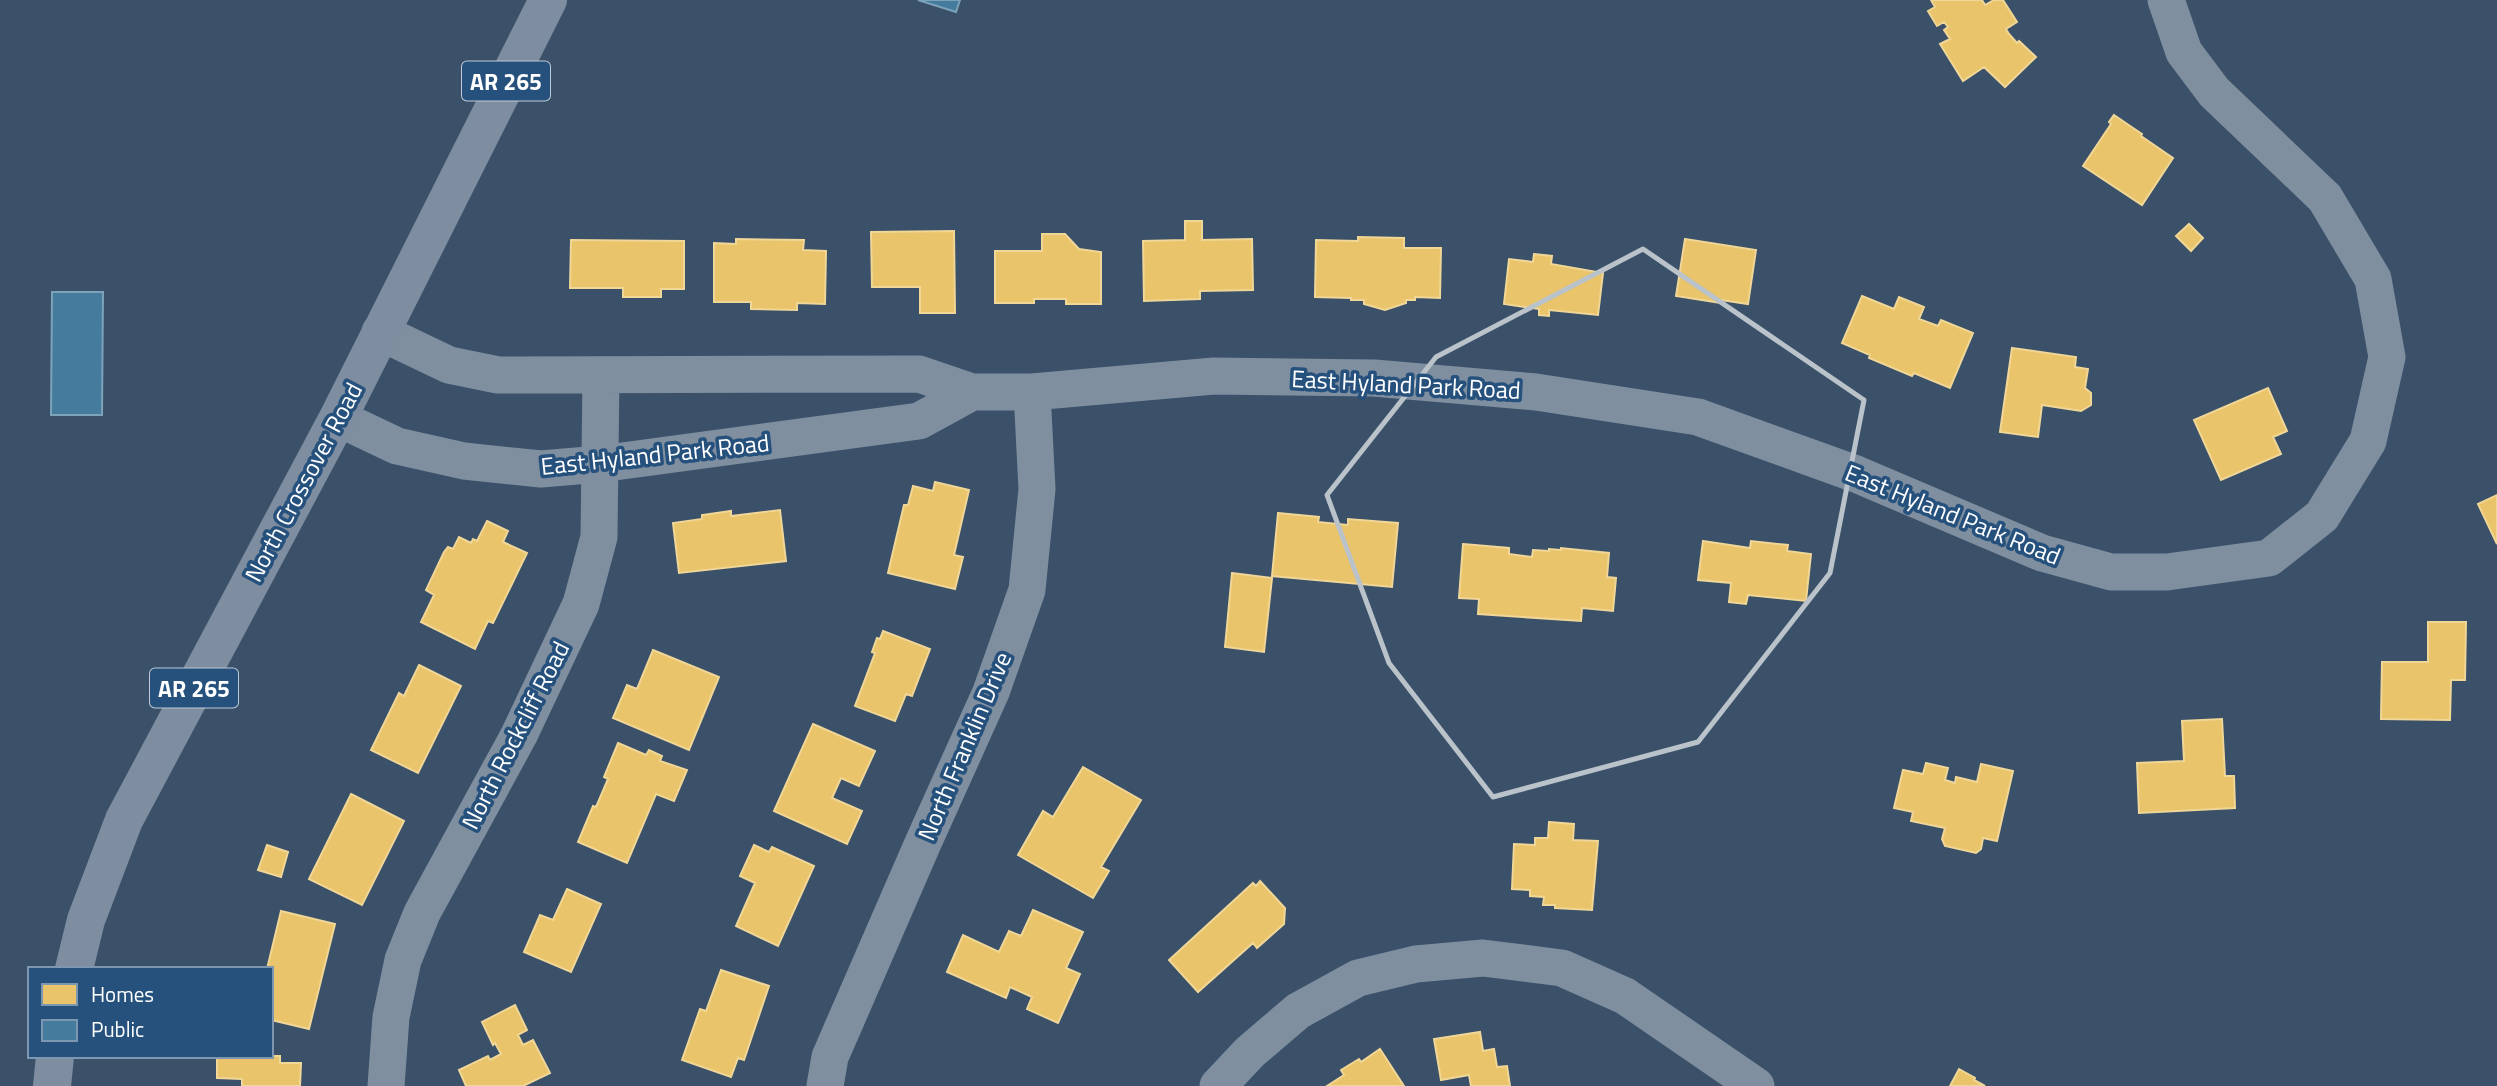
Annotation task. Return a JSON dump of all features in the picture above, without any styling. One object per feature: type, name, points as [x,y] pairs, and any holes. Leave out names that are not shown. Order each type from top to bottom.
[{"type":"main road","name":"North Crossover Road","points":[[74,967],[86,920],[124,820],[338,418],[548,0]]},
{"type":"main road","points":[[52,1086],[55,1058]]},
{"type":"street","name":"East Hyland Park Road","points":[[380,332],[449,365],[498,375],[919,374],[972,392],[1032,392],[1227,376],[1374,378],[1536,392],[1698,417],[1856,474],[2042,554],[2111,572],[2167,572],[2269,558],[2322,516],[2368,441],[2387,357],[2373,279],[2325,198],[2214,92],[2184,52],[2166,0]]},
{"type":"street","name":"North Rockcliff Road","points":[[386,1086],[391,1017],[403,960],[422,913],[519,735],[581,604],[599,537],[601,375]]},
{"type":"street","name":"East Hyland Park Road","points":[[338,418],[397,446],[464,461],[541,469],[600,464],[919,421],[972,392]]},
{"type":"street","name":"North Franklin Drive","points":[[825,1086],[830,1057],[991,692],[1027,590],[1037,489],[1032,392]]},
{"type":"street","points":[[1218,1086],[1250,1052],[1298,1011],[1358,978],[1416,964],[1483,958],[1562,968],[1625,996],[1756,1086]]},
{"type":"highlighted area","points":[[1643,249],[1864,400],[1830,573],[1698,742],[1493,797],[1389,663],[1327,495],[1436,357]]},
{"type":"building: Homes","points":[[1931,0],[1982,0],[1985,5],[1994,0],[2003,0],[2017,22],[2006,29],[2017,43],[2019,41],[2036,57],[2005,87],[1984,67],[1963,81],[1940,44],[1950,39],[1944,30],[1948,27],[1944,22],[1937,26],[1928,11],[1935,7]]},
{"type":"building: Homes","points":[[2114,115],[2173,158],[2142,205],[2083,166],[2111,124],[2109,122]]},
{"type":"building: Homes","points":[[1185,221],[1202,221],[1202,240],[1252,239],[1253,290],[1200,291],[1200,299],[1144,301],[1143,241],[1185,240]]},
{"type":"building: Homes","points":[[2189,224],[2203,238],[2191,251],[2176,236]]},
{"type":"building: Homes","points":[[954,231],[955,313],[920,313],[920,287],[872,287],[871,232]]},
{"type":"building: Homes","points":[[1042,234],[1065,234],[1079,249],[1101,252],[1101,304],[1066,304],[1066,299],[1034,299],[1034,303],[995,303],[995,251],[1042,251]]},
{"type":"building: Homes","points":[[1358,237],[1404,238],[1404,248],[1441,248],[1440,298],[1415,297],[1415,300],[1406,300],[1406,303],[1385,310],[1364,304],[1364,300],[1315,297],[1316,240],[1358,241]]},
{"type":"building: Homes","points":[[736,239],[804,240],[803,250],[826,251],[825,304],[797,303],[797,310],[751,309],[751,302],[714,302],[714,243],[736,244]]},
{"type":"building: Homes","points":[[1685,239],[1756,250],[1748,304],[1676,296]]},
{"type":"building: Homes","points":[[571,240],[684,241],[684,289],[661,289],[661,297],[623,297],[623,288],[570,288]]},
{"type":"building: Homes","points":[[1534,254],[1552,256],[1551,264],[1603,273],[1598,315],[1549,310],[1549,316],[1539,315],[1539,309],[1504,304],[1509,259],[1533,262]]},
{"type":"building: Homes","points":[[1862,296],[1894,309],[1899,297],[1924,307],[1919,319],[1938,326],[1941,320],[1973,333],[1950,388],[1914,373],[1912,376],[1842,343]]},
{"type":"building: Homes","points":[[2012,348],[2076,357],[2075,367],[2088,369],[2085,388],[2091,393],[2091,405],[2081,411],[2042,405],[2038,437],[2000,432]]},
{"type":"building: Homes","points":[[2268,388],[2287,431],[2273,437],[2281,454],[2221,480],[2194,420]]},
{"type":"building: Homes","points":[[935,482],[969,490],[954,555],[963,557],[955,589],[888,573],[904,505],[908,505],[913,486],[933,491]]},
{"type":"building: Homes","points":[[2497,495],[2497,544],[2478,504]]},
{"type":"building: Homes","points":[[780,510],[786,561],[679,573],[673,523],[731,511],[731,516]]},
{"type":"building: Homes","points":[[1278,513],[1319,517],[1318,522],[1348,525],[1348,519],[1398,523],[1392,587],[1272,576]]},
{"type":"building: Homes","points":[[487,521],[508,531],[503,542],[527,553],[493,623],[488,621],[475,649],[421,622],[434,595],[426,590],[444,552],[448,547],[453,549],[459,537],[471,543],[473,539],[477,541]]},
{"type":"building: Homes","points":[[1703,541],[1750,548],[1751,541],[1788,545],[1787,551],[1811,554],[1806,601],[1748,595],[1746,604],[1729,602],[1731,583],[1698,580]]},
{"type":"building: Homes","points":[[1463,544],[1509,548],[1509,554],[1532,557],[1533,550],[1549,551],[1561,548],[1609,553],[1607,577],[1616,578],[1613,611],[1582,608],[1581,621],[1478,614],[1479,599],[1459,598]]},
{"type":"building: Homes","points":[[1232,573],[1272,578],[1264,652],[1225,647]]},
{"type":"building: Homes","points":[[2428,622],[2466,622],[2465,680],[2451,680],[2450,720],[2381,719],[2382,662],[2428,662]]},
{"type":"building: Homes","points":[[883,631],[930,649],[912,696],[906,694],[895,721],[855,706],[875,653],[872,652],[877,638],[880,639]]},
{"type":"building: Homes","points":[[653,650],[719,677],[689,750],[613,718],[627,685],[637,689]]},
{"type":"building: Homes","points":[[419,665],[461,686],[418,773],[371,750],[399,693],[404,696]]},
{"type":"building: Homes","points":[[2222,719],[2225,776],[2234,776],[2235,808],[2139,813],[2137,763],[2184,761],[2182,721]]},
{"type":"building: Homes","points":[[813,724],[875,751],[859,786],[841,778],[832,798],[862,811],[847,844],[774,811]]},
{"type":"building: Homes","points":[[618,743],[646,755],[649,750],[662,756],[660,761],[687,770],[674,801],[656,794],[627,863],[578,842],[608,779],[604,777]]},
{"type":"building: Homes","points":[[1926,763],[1948,768],[1945,780],[1955,783],[1956,777],[1977,782],[1981,764],[2013,771],[1997,841],[1983,838],[1981,849],[1976,853],[1945,846],[1942,839],[1945,828],[1911,821],[1913,812],[1894,808],[1903,770],[1923,774]]},
{"type":"building: Homes","points":[[1083,767],[1141,800],[1101,867],[1109,871],[1093,898],[1018,855],[1043,811],[1053,817]]},
{"type":"building: Homes","points":[[351,794],[404,821],[362,905],[309,879]]},
{"type":"building: Homes","points":[[1549,822],[1574,824],[1573,840],[1598,841],[1592,910],[1543,905],[1544,897],[1530,896],[1530,890],[1512,889],[1514,844],[1535,845],[1535,838],[1548,838]]},
{"type":"building: Homes","points":[[267,845],[288,852],[281,877],[258,870]]},
{"type":"building: Homes","points":[[754,845],[769,852],[772,847],[814,866],[778,946],[736,926],[755,883],[740,876]]},
{"type":"building: Homes","points":[[1260,881],[1285,908],[1284,924],[1257,948],[1253,943],[1198,992],[1169,960],[1253,883],[1256,886]]},
{"type":"building: Homes","points":[[567,889],[601,904],[571,972],[524,952],[540,915],[553,920]]},
{"type":"building: Homes","points":[[1033,910],[1083,932],[1066,968],[1080,974],[1058,1023],[1027,1009],[1032,997],[1010,987],[1006,998],[947,972],[963,935],[999,952],[1009,931],[1021,936]]},
{"type":"building: Homes","points":[[281,911],[335,924],[309,1029],[273,1020],[273,967],[267,967]]},
{"type":"building: Homes","points":[[721,970],[769,986],[744,1060],[738,1058],[731,1077],[682,1060],[700,1009],[706,1011]]},
{"type":"building: Homes","points":[[515,1005],[527,1030],[518,1035],[523,1045],[533,1040],[550,1073],[523,1086],[466,1086],[459,1070],[488,1056],[490,1060],[501,1054],[495,1043],[493,1045],[482,1022]]},
{"type":"building: Homes","points":[[1480,1032],[1483,1051],[1494,1049],[1497,1067],[1507,1066],[1510,1086],[1471,1086],[1469,1075],[1441,1080],[1434,1039]]},
{"type":"building: Homes","points":[[1380,1049],[1404,1086],[1327,1086],[1344,1075],[1341,1070],[1359,1059],[1361,1062]]},
{"type":"building: Homes","points":[[280,1056],[280,1063],[301,1063],[300,1086],[242,1086],[242,1079],[217,1078],[217,1058]]},
{"type":"building: Homes","points":[[1959,1069],[1975,1078],[1974,1080],[1985,1086],[1950,1086]]},
{"type":"building: Public","points":[[918,0],[960,0],[956,12]]},
{"type":"building: Public","points":[[52,292],[103,292],[102,415],[51,415]]}]
